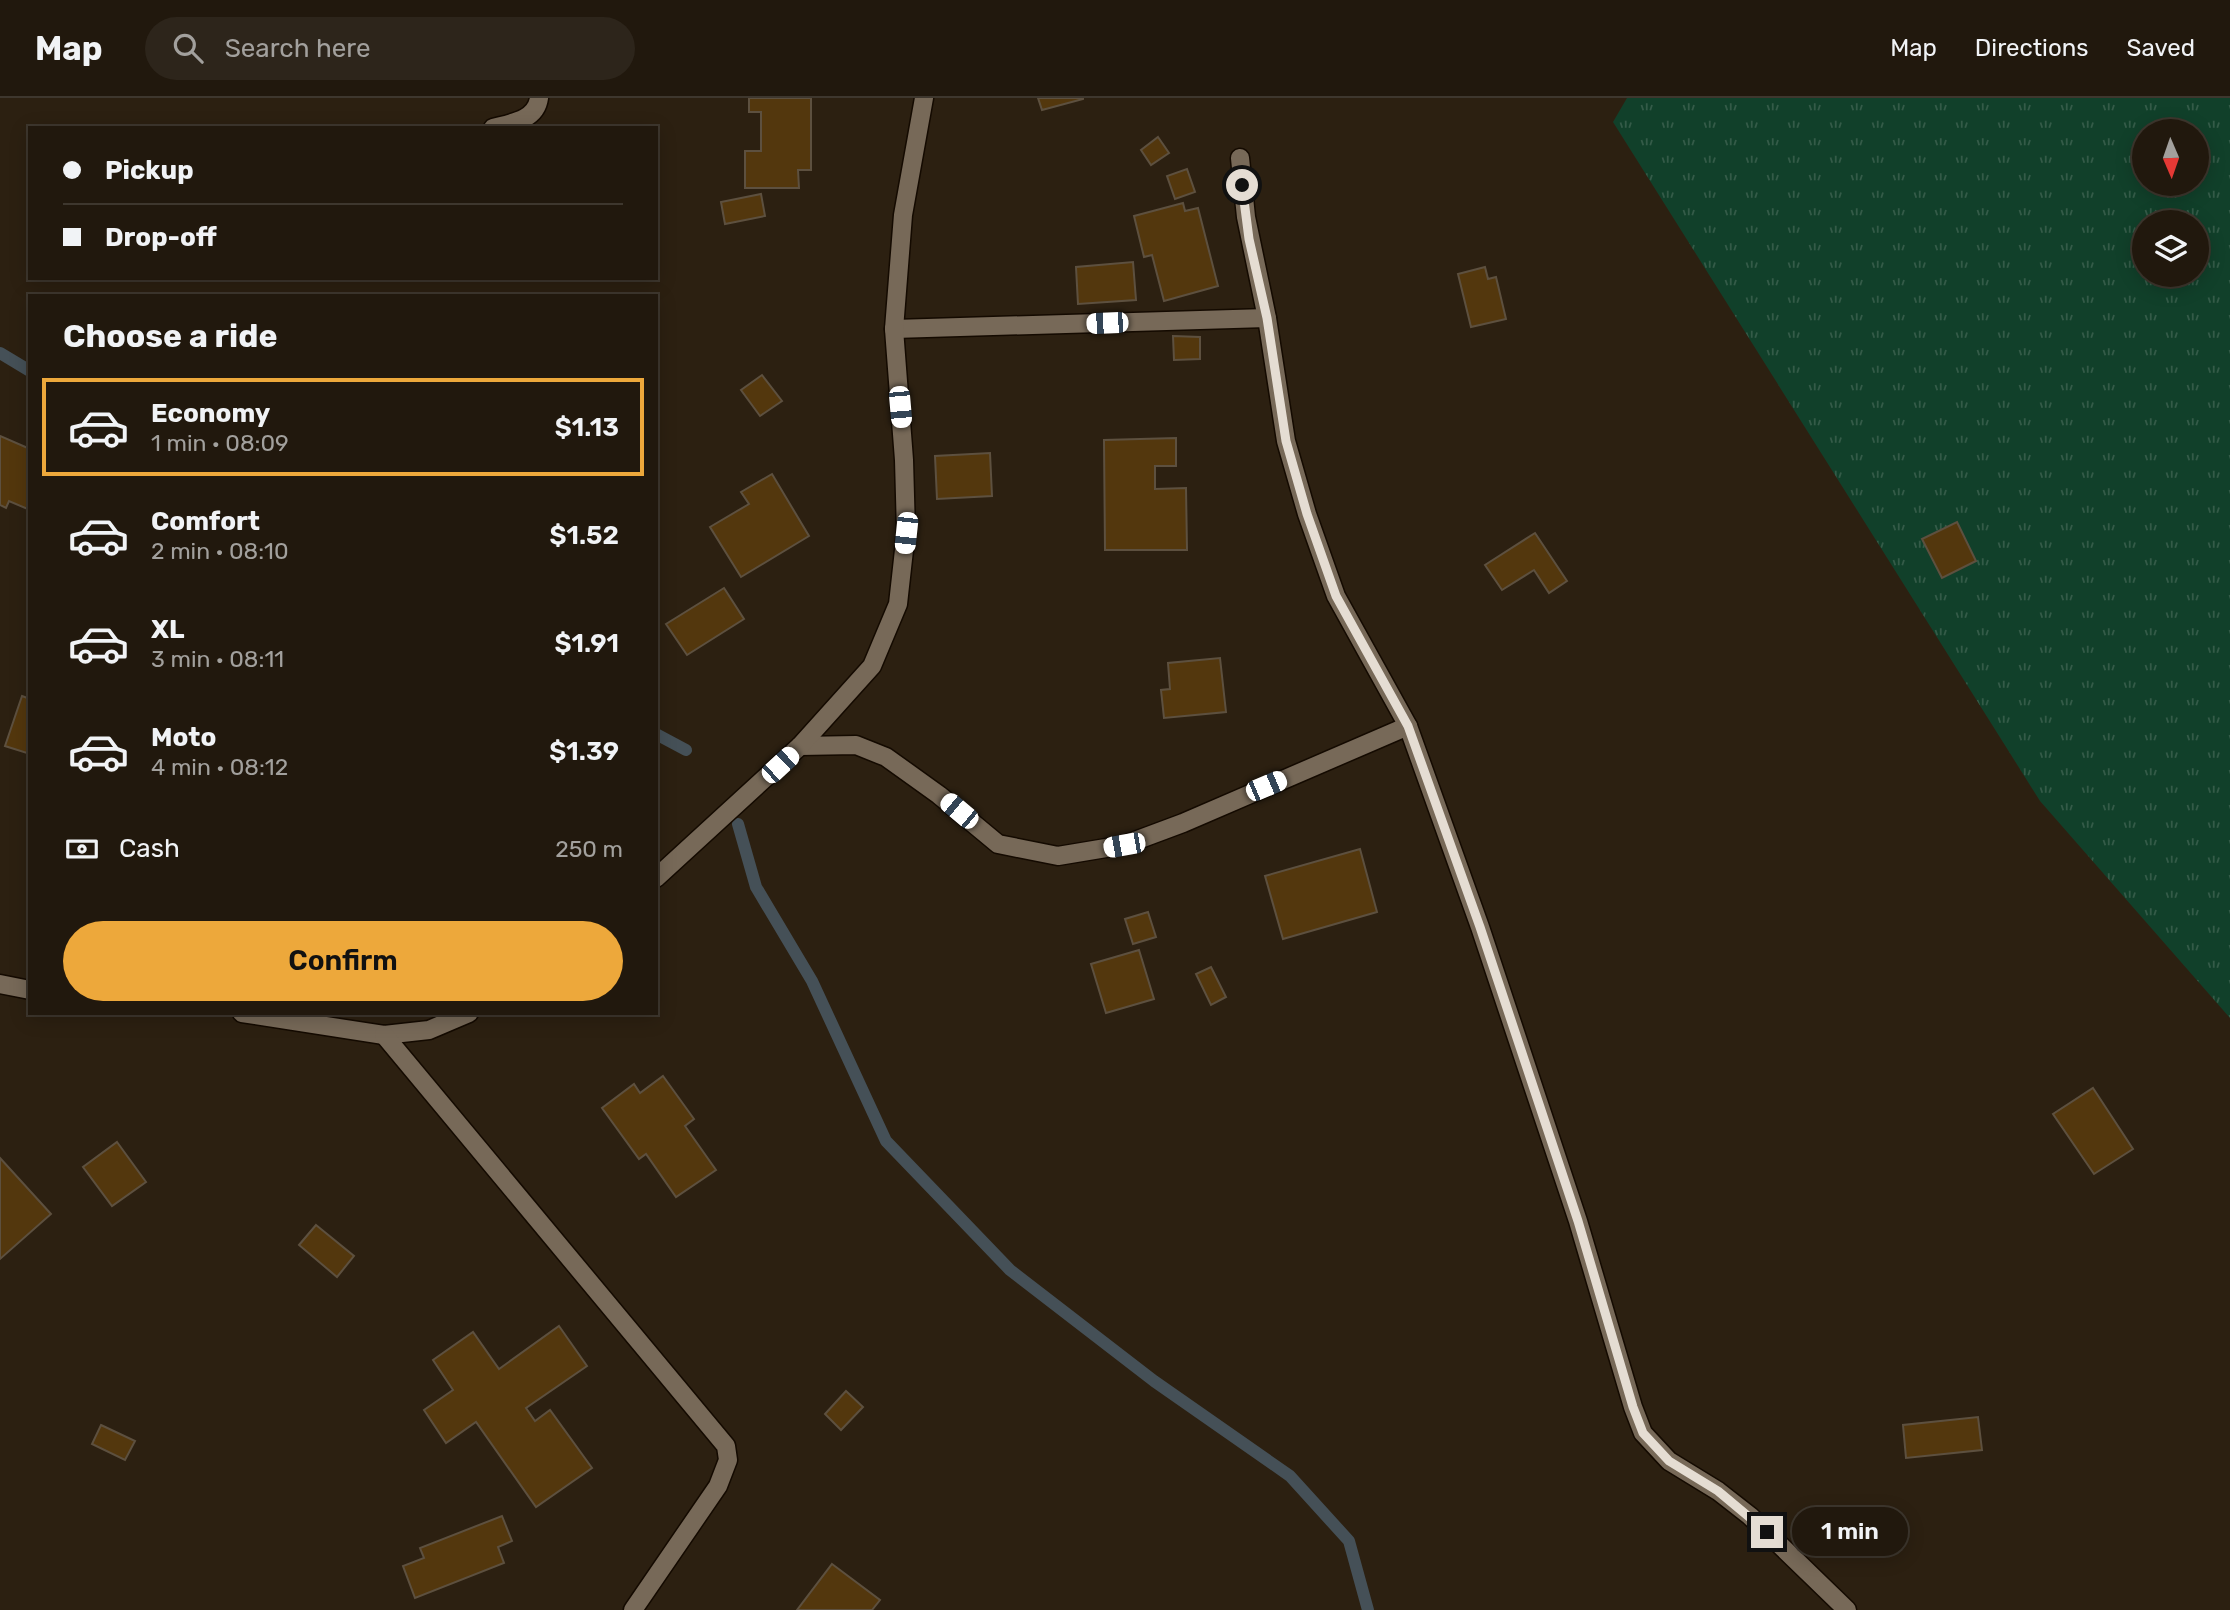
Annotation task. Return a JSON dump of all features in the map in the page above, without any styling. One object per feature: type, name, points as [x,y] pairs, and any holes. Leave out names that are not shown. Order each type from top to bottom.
[{"type":"street","points":[[499,126],[528,117],[538,106],[539,98]]},
{"type":"street","points":[[658,876],[800,746],[872,666],[898,604],[906,533],[904,460],[894,329],[903,215],[924,98]]},
{"type":"street","points":[[1240,158],[1246,217],[1267,318],[1286,441],[1307,514],[1336,596],[1408,726],[1480,927],[1578,1221],[1643,1433],[1669,1461],[1718,1491],[1750,1516],[1847,1610]]},
{"type":"street","points":[[894,329],[1267,318]]},
{"type":"street","points":[[800,746],[856,745],[886,757],[939,795],[998,844],[1058,856],[1124,845],[1408,726]]},
{"type":"street","points":[[0,984],[28,990]]},
{"type":"street","points":[[255,1015],[384,1035],[429,1030],[464,1015]]},
{"type":"street","points":[[384,1035],[726,1446],[728,1460],[718,1486],[632,1610]]},
{"type":"green space","points":[[1627,98],[2230,98],[2230,1018],[2040,801],[1613,122]]},
{"type":"building","points":[[749,98],[811,98],[811,170],[798,170],[799,188],[745,188],[745,151],[761,151],[761,112],[749,112]]},
{"type":"building","points":[[1038,98],[1083,98],[1083,99],[1042,110]]},
{"type":"building","points":[[1158,137],[1169,153],[1151,165],[1141,150]]},
{"type":"building","points":[[1187,169],[1195,192],[1175,199],[1167,176]]},
{"type":"building","points":[[761,194],[765,216],[725,224],[721,202]]},
{"type":"building","points":[[1183,203],[1185,211],[1198,208],[1218,286],[1164,301],[1152,255],[1144,257],[1134,216]]},
{"type":"building","points":[[1133,262],[1136,300],[1078,304],[1076,267]]},
{"type":"building","points":[[1485,267],[1488,279],[1496,277],[1506,319],[1471,327],[1458,274]]},
{"type":"building","points":[[1173,336],[1200,337],[1200,359],[1174,360]]},
{"type":"building","points":[[762,375],[782,401],[760,416],[741,390]]},
{"type":"building","points":[[0,436],[28,448],[28,509],[9,501],[6,508],[0,505]]},
{"type":"building","points":[[1176,438],[1176,466],[1155,466],[1155,489],[1186,488],[1187,550],[1105,550],[1104,440]]},
{"type":"building","points":[[990,453],[992,496],[937,499],[935,456]]},
{"type":"building","points":[[772,474],[809,536],[741,577],[710,527],[749,504],[741,492]]},
{"type":"building","points":[[1957,522],[1976,561],[1942,578],[1922,539]]},
{"type":"building","points":[[1535,533],[1567,581],[1549,593],[1534,570],[1502,590],[1485,565]]},
{"type":"building","points":[[724,588],[744,619],[687,655],[666,624]]},
{"type":"building","points":[[1220,658],[1226,712],[1164,718],[1161,690],[1170,689],[1168,663]]},
{"type":"building","points":[[22,696],[28,698],[28,753],[5,746]]},
{"type":"building","points":[[1360,849],[1377,912],[1283,939],[1265,876]]},
{"type":"building","points":[[1148,912],[1156,937],[1133,944],[1125,919]]},
{"type":"building","points":[[1139,950],[1154,999],[1106,1013],[1091,964]]},
{"type":"building","points":[[1211,967],[1226,997],[1211,1005],[1196,974]]},
{"type":"building","points":[[663,1076],[694,1119],[685,1126],[716,1170],[676,1197],[646,1154],[639,1159],[602,1108],[634,1084],[640,1093]]},
{"type":"building","points":[[2093,1088],[2133,1149],[2094,1174],[2053,1114]]},
{"type":"building","points":[[117,1142],[146,1182],[112,1206],[83,1167]]},
{"type":"building","points":[[0,1158],[51,1214],[0,1259]]},
{"type":"building","points":[[316,1225],[354,1256],[337,1277],[299,1245]]},
{"type":"building","points":[[559,1326],[587,1366],[526,1408],[535,1421],[550,1410],[592,1468],[536,1507],[476,1422],[446,1443],[424,1410],[453,1390],[433,1360],[473,1332],[499,1369]]},
{"type":"building","points":[[846,1391],[863,1407],[841,1430],[825,1414]]},
{"type":"building","points":[[1978,1417],[1982,1450],[1906,1458],[1903,1425]]},
{"type":"building","points":[[101,1425],[135,1441],[125,1460],[92,1444]]},
{"type":"building","points":[[502,1516],[512,1541],[498,1547],[504,1563],[415,1598],[403,1566],[424,1558],[420,1548]]},
{"type":"building","points":[[832,1564],[880,1600],[872,1610],[797,1610]]},
{"type":"waterway","points":[[0,353],[28,370]]},
{"type":"waterway","points":[[658,735],[686,750]]},
{"type":"waterway","points":[[738,824],[756,887],[812,981],[886,1141],[1010,1270],[1154,1381],[1290,1476],[1349,1541],[1368,1610]]},
{"type":"route","points":[[1242,185],[1249,239],[1267,318],[1286,441],[1307,514],[1336,596],[1408,726],[1480,927],[1578,1221],[1643,1433],[1669,1461],[1718,1491],[1767,1532]]}]
